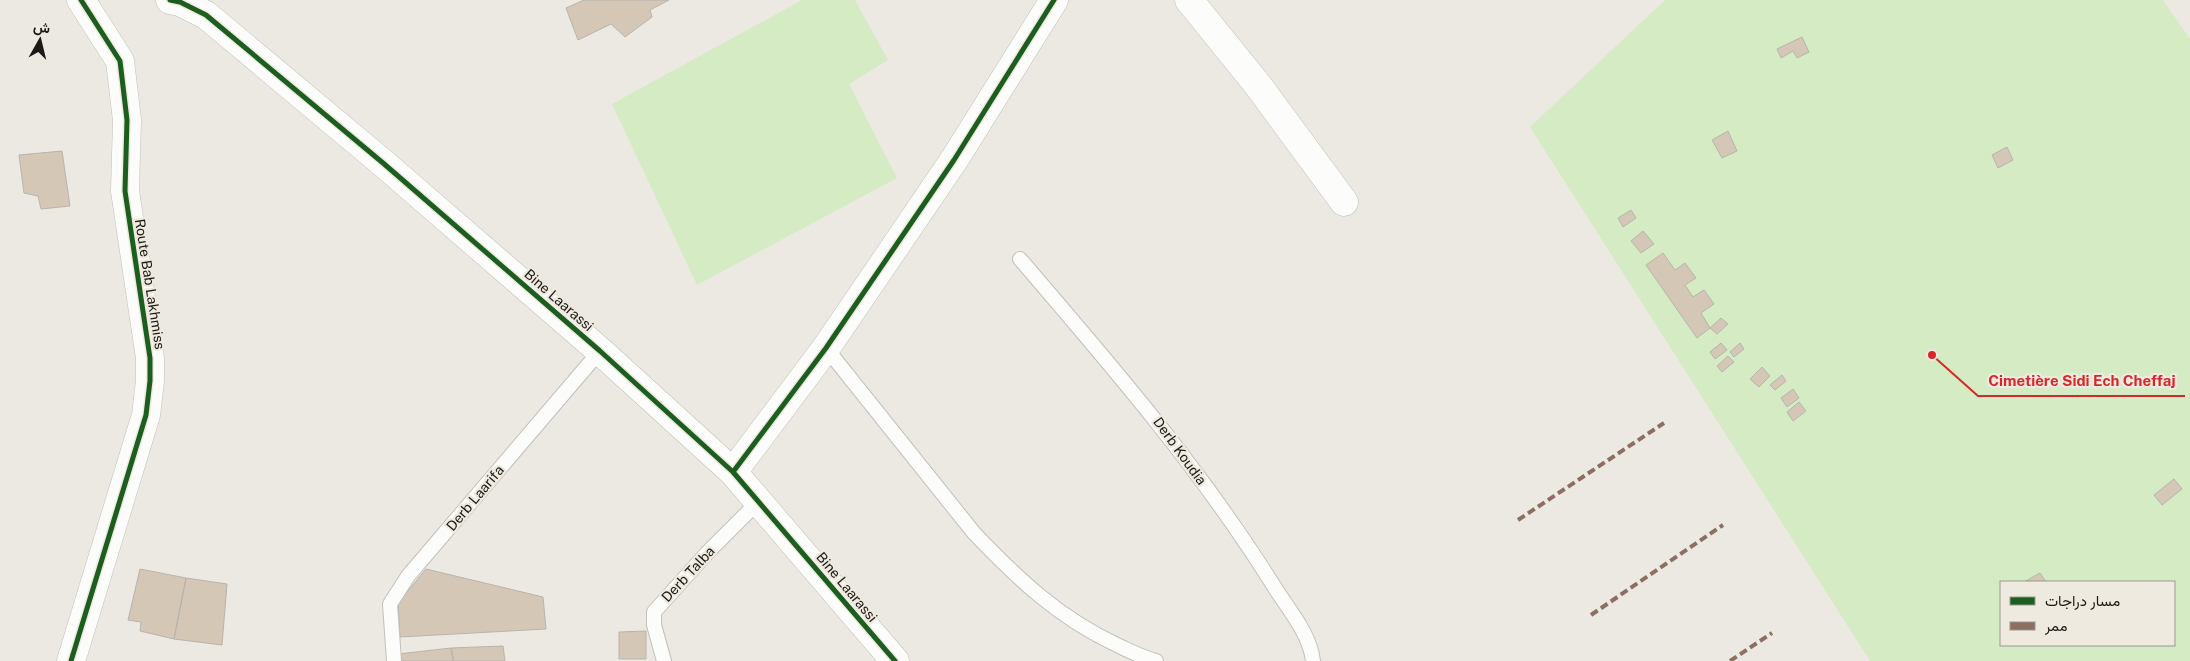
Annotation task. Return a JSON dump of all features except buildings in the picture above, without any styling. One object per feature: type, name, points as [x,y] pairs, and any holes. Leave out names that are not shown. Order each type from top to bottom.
[{"type":"street","name":"Route Bab Lakhmiss","points":[[71,661],[146,415],[150,381],[150,358],[125,191],[127,120],[120,61],[81,0]]},
{"type":"street","name":"Bine Laarassi","points":[[170,0],[180,2],[206,15],[384,163],[600,351],[733,472],[895,661]]},
{"type":"street","points":[[733,472],[826,348],[954,160],[1054,0]]},
{"type":"street","points":[[1189,0],[1257,84],[1344,202]]},
{"type":"lane","name":"Derb Koudia","points":[[1020,259],[1152,413],[1198,475],[1257,560],[1308,642],[1313,661]]},
{"type":"lane","points":[[826,348],[974,533],[999,559],[1059,613],[1096,635],[1146,659],[1156,661]]},
{"type":"lane","name":"Derb Laarifa","points":[[394,661],[390,604],[408,576],[600,351]]},
{"type":"lane","name":"Derb Talba","points":[[664,661],[654,626],[654,612],[707,553],[759,501]]},
{"type":"green space","points":[[802,0],[855,0],[888,60],[849,84],[897,178],[697,285],[612,104]]},
{"type":"green space","points":[[1665,0],[2163,0],[2190,39],[2190,661],[1870,661],[1530,127]]},
{"type":"marked path","points":[[1518,520],[1664,423]]},
{"type":"marked path","points":[[1591,615],[1723,525]]},
{"type":"marked path","points":[[1730,661],[1772,633]]},
{"type":"cycle path","points":[[71,661],[146,415],[150,381],[150,358],[125,191],[127,120],[120,61],[81,0]]},
{"type":"cycle path","points":[[170,0],[180,2],[206,15],[383,163],[600,351],[733,472],[895,661]]},
{"type":"cycle path","points":[[733,472],[826,348],[954,160],[1054,0]]},
{"type":"place","name":"Cimetière Sidi Ech Cheffaj","points":[[1932,355]]}]
